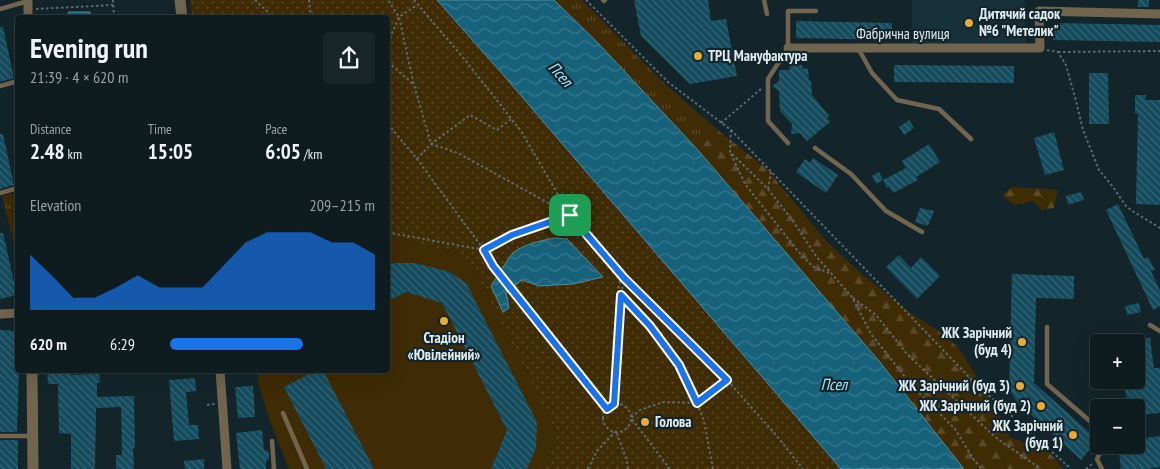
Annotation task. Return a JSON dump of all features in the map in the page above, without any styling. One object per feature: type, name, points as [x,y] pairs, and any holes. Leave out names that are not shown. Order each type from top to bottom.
[{"type":"street","points":[[180,0],[182,15]]},
{"type":"street","points":[[28,1],[28,15]]},
{"type":"street","points":[[1040,48],[1039,11],[1160,14]]},
{"type":"street","name":"Фабрична вулиця","points":[[788,48],[1040,48]]},
{"type":"street","points":[[0,314],[15,314]]},
{"type":"street","points":[[32,373],[33,469]]},
{"type":"street","points":[[220,373],[227,469]]},
{"type":"lane","points":[[764,0],[767,14]]},
{"type":"lane","points":[[0,9],[28,1]]},
{"type":"lane","points":[[788,143],[768,121],[768,79],[788,48],[788,11],[816,11]]},
{"type":"lane","points":[[858,48],[872,73],[897,100],[938,109],[972,139]]},
{"type":"lane","points":[[0,86],[15,82]]},
{"type":"lane","points":[[815,148],[851,174],[886,211],[922,232]]},
{"type":"lane","points":[[0,193],[15,189]]},
{"type":"lane","points":[[1150,325],[1160,331]]},
{"type":"lane","points":[[1047,327],[1047,384],[1090,420]]},
{"type":"lane","points":[[283,413],[307,469]]},
{"type":"lane","points":[[0,436],[34,436]]},
{"type":"lane","points":[[272,440],[274,469]]},
{"type":"lane","points":[[1100,454],[1097,459],[1102,469]]},
{"type":"path","points":[[113,0],[114,15]]},
{"type":"path","points":[[255,0],[271,15]]},
{"type":"path","points":[[309,0],[311,15]]},
{"type":"path","points":[[388,0],[399,17],[414,85],[431,144]]},
{"type":"path","points":[[414,0],[465,60],[521,131],[570,215],[624,278],[727,380],[804,469]]},
{"type":"path","points":[[586,0],[668,82],[731,130],[972,380],[1071,469]]},
{"type":"path","points":[[390,38],[399,17],[418,4]]},
{"type":"path","points":[[36,9],[113,5]]},
{"type":"path","points":[[1040,48],[1058,52],[1160,51]]},
{"type":"path","points":[[1058,52],[1066,65],[1083,130],[1099,170],[1126,206],[1160,228]]},
{"type":"path","points":[[390,64],[414,85]]},
{"type":"path","points":[[721,123],[762,88],[768,79]]},
{"type":"path","points":[[417,159],[431,144],[470,115],[497,130],[512,119]]},
{"type":"path","points":[[390,126],[417,159],[484,250],[493,266],[607,409]]},
{"type":"path","points":[[731,130],[730,152],[745,184],[812,266],[831,273]]},
{"type":"path","points":[[431,144],[458,152],[570,215]]},
{"type":"path","points":[[730,152],[768,189],[793,221],[816,256],[852,297],[876,315],[908,354],[995,437],[1041,469]]},
{"type":"path","points":[[768,189],[771,171]]},
{"type":"path","points":[[390,233],[484,250],[512,235],[570,215]]},
{"type":"path","points":[[622,275],[618,291],[650,326],[679,365],[697,403],[704,421],[713,469]]},
{"type":"path","points":[[614,404],[621,295],[624,278]]},
{"type":"path","points":[[852,297],[871,334],[913,387],[955,428],[974,460],[982,469]]},
{"type":"path","points":[[588,469],[597,451],[616,431],[628,426],[631,418],[640,410],[663,402],[697,403],[727,380]]},
{"type":"path","points":[[628,469],[616,431],[608,428],[604,420],[604,412],[614,404],[626,407],[631,418],[670,469]]},
{"type":"shaded area","name":"Дитячий садок №6 \"Метелик\"","points":[[912,0],[1025,0],[1026,45],[912,46]]},
{"type":"green space","points":[[190,0],[437,0],[841,469],[543,469],[557,433],[457,253],[390,236],[390,15],[192,15]]},
{"type":"green space","points":[[554,0],[582,0],[665,84],[719,131],[697,149],[598,43]]},
{"type":"green space","points":[[719,131],[766,168],[826,241],[864,276],[913,315],[936,329],[958,347],[991,400],[1011,438],[1046,449],[1064,469],[964,469],[879,361],[697,149]]},
{"type":"green space","points":[[1012,187],[1058,190],[1054,208],[1041,210],[1034,201],[1014,205],[1002,195]]},
{"type":"green space","points":[[15,193],[15,247],[2,196]]},
{"type":"green space","name":"Стадіон «Ювілейний»","points":[[392,236],[457,253],[475,271],[557,433],[543,469],[289,469],[271,424],[258,383],[258,373],[390,373],[390,238]]},
{"type":"water","name":"Псел","points":[[437,0],[554,0],[598,43],[697,149],[879,361],[964,469],[841,469]]},
{"type":"water","points":[[68,12],[90,12],[90,15],[69,15]]},
{"type":"water","points":[[554,238],[567,239],[603,277],[573,284],[539,286],[522,280],[506,293],[509,308],[503,312],[491,286],[507,260],[522,247]]},
{"type":"building","name":"ТРЦ Мануфактура","points":[[634,0],[708,0],[711,21],[726,19],[737,76],[690,84],[641,36]]},
{"type":"building","points":[[1138,0],[1149,0],[1149,7],[1138,7]]},
{"type":"building","points":[[796,21],[892,23],[892,40],[796,38]]},
{"type":"building","points":[[1054,23],[1160,25],[1160,42],[1053,40]]},
{"type":"building","points":[[0,27],[3,27],[14,78],[0,82]]},
{"type":"building","points":[[802,65],[803,69],[808,68],[812,95],[829,116],[827,118],[830,122],[807,141],[800,133],[791,134],[792,124],[780,111],[779,91],[772,86],[779,81],[779,70],[790,70],[789,66]]},
{"type":"building","points":[[894,65],[1014,66],[1014,83],[894,82]]},
{"type":"building","points":[[1089,73],[1108,73],[1109,124],[1089,124]]},
{"type":"building","points":[[1135,95],[1146,95],[1145,100],[1160,100],[1160,205],[1136,204],[1138,114],[1135,114]]},
{"type":"building","points":[[909,120],[914,128],[904,135],[899,127]]},
{"type":"building","points":[[1054,132],[1064,170],[1045,175],[1034,138]]},
{"type":"building","points":[[0,134],[3,134],[14,185],[0,189]]},
{"type":"building","points":[[929,144],[940,162],[916,177],[918,180],[893,193],[889,187],[887,188],[883,180],[906,168],[902,161]]},
{"type":"building","points":[[813,158],[838,175],[826,193],[796,172],[805,159],[810,163]]},
{"type":"building","points":[[879,172],[883,180],[876,184],[872,176]]},
{"type":"building","points":[[1081,192],[1084,200],[1068,205],[1066,196]]},
{"type":"building","points":[[1118,204],[1144,259],[1148,257],[1155,270],[1151,271],[1160,291],[1160,306],[1153,310],[1106,210]]},
{"type":"building","points":[[920,208],[934,211],[928,226],[915,222]]},
{"type":"building","points":[[0,233],[3,233],[15,286],[15,295],[0,299]]},
{"type":"building","points":[[899,255],[911,268],[921,257],[940,276],[917,299],[886,267]]},
{"type":"building","points":[[394,263],[415,263],[450,272],[466,283],[537,422],[536,448],[527,469],[491,469],[507,430],[442,303],[406,292],[390,300],[390,265]]},
{"type":"building","points":[[1012,274],[1074,276],[1074,299],[1036,298],[1034,383],[1090,433],[1090,449],[1081,460],[1017,402],[1009,389]]},
{"type":"building","points":[[1139,303],[1141,312],[1127,315],[1125,306]]},
{"type":"building","points":[[0,330],[15,331],[15,373],[19,373],[17,432],[0,432]]},
{"type":"building","points":[[1150,338],[1154,368],[1160,368],[1160,413],[1145,414],[1145,399],[1126,399],[1125,389],[1145,389],[1145,339]]},
{"type":"building","points":[[47,373],[71,373],[71,375],[99,374],[100,383],[97,383],[97,397],[134,396],[134,469],[116,469],[116,455],[122,455],[121,407],[96,408],[95,469],[71,469],[71,434],[59,433],[58,384],[48,384]]},
{"type":"building","points":[[311,373],[325,373],[374,469],[326,469],[284,387]]},
{"type":"building","points":[[195,378],[196,391],[186,392],[189,425],[198,425],[199,439],[174,441],[169,380]]},
{"type":"building","points":[[253,386],[255,417],[238,418],[235,387]]},
{"type":"building","points":[[262,430],[264,450],[269,452],[266,469],[240,469],[236,433]]},
{"type":"building","points":[[1160,436],[1160,467],[1121,469],[1119,454],[1145,454],[1145,438]]},
{"type":"building","points":[[0,440],[18,440],[18,469],[0,469]]},
{"type":"building","points":[[204,459],[204,469],[185,469],[184,461]]},
{"type":"place","name":"Дитячий садок №6 \"Метелик\"","points":[[969,23]]},
{"type":"place","name":"ТРЦ Мануфактура","points":[[698,56]]},
{"type":"place","name":"Стадіон «Ювілейний»","points":[[444,321]]},
{"type":"place","name":"ЖК Зарічний (буд 4)","points":[[1022,342]]},
{"type":"place","name":"ЖК Зарічний (буд 3)","points":[[1020,386]]},
{"type":"place","name":"ЖК Зарічний (буд 2)","points":[[1041,406]]},
{"type":"place","name":"Голова","points":[[645,422]]},
{"type":"place","name":"ЖК Зарічний (буд 1)","points":[[1073,435]]},
{"type":"route","points":[[570,215],[624,278],[727,380],[697,403],[679,365],[650,326],[621,295],[614,404],[607,409],[493,266],[484,250],[512,235],[570,215]]}]
